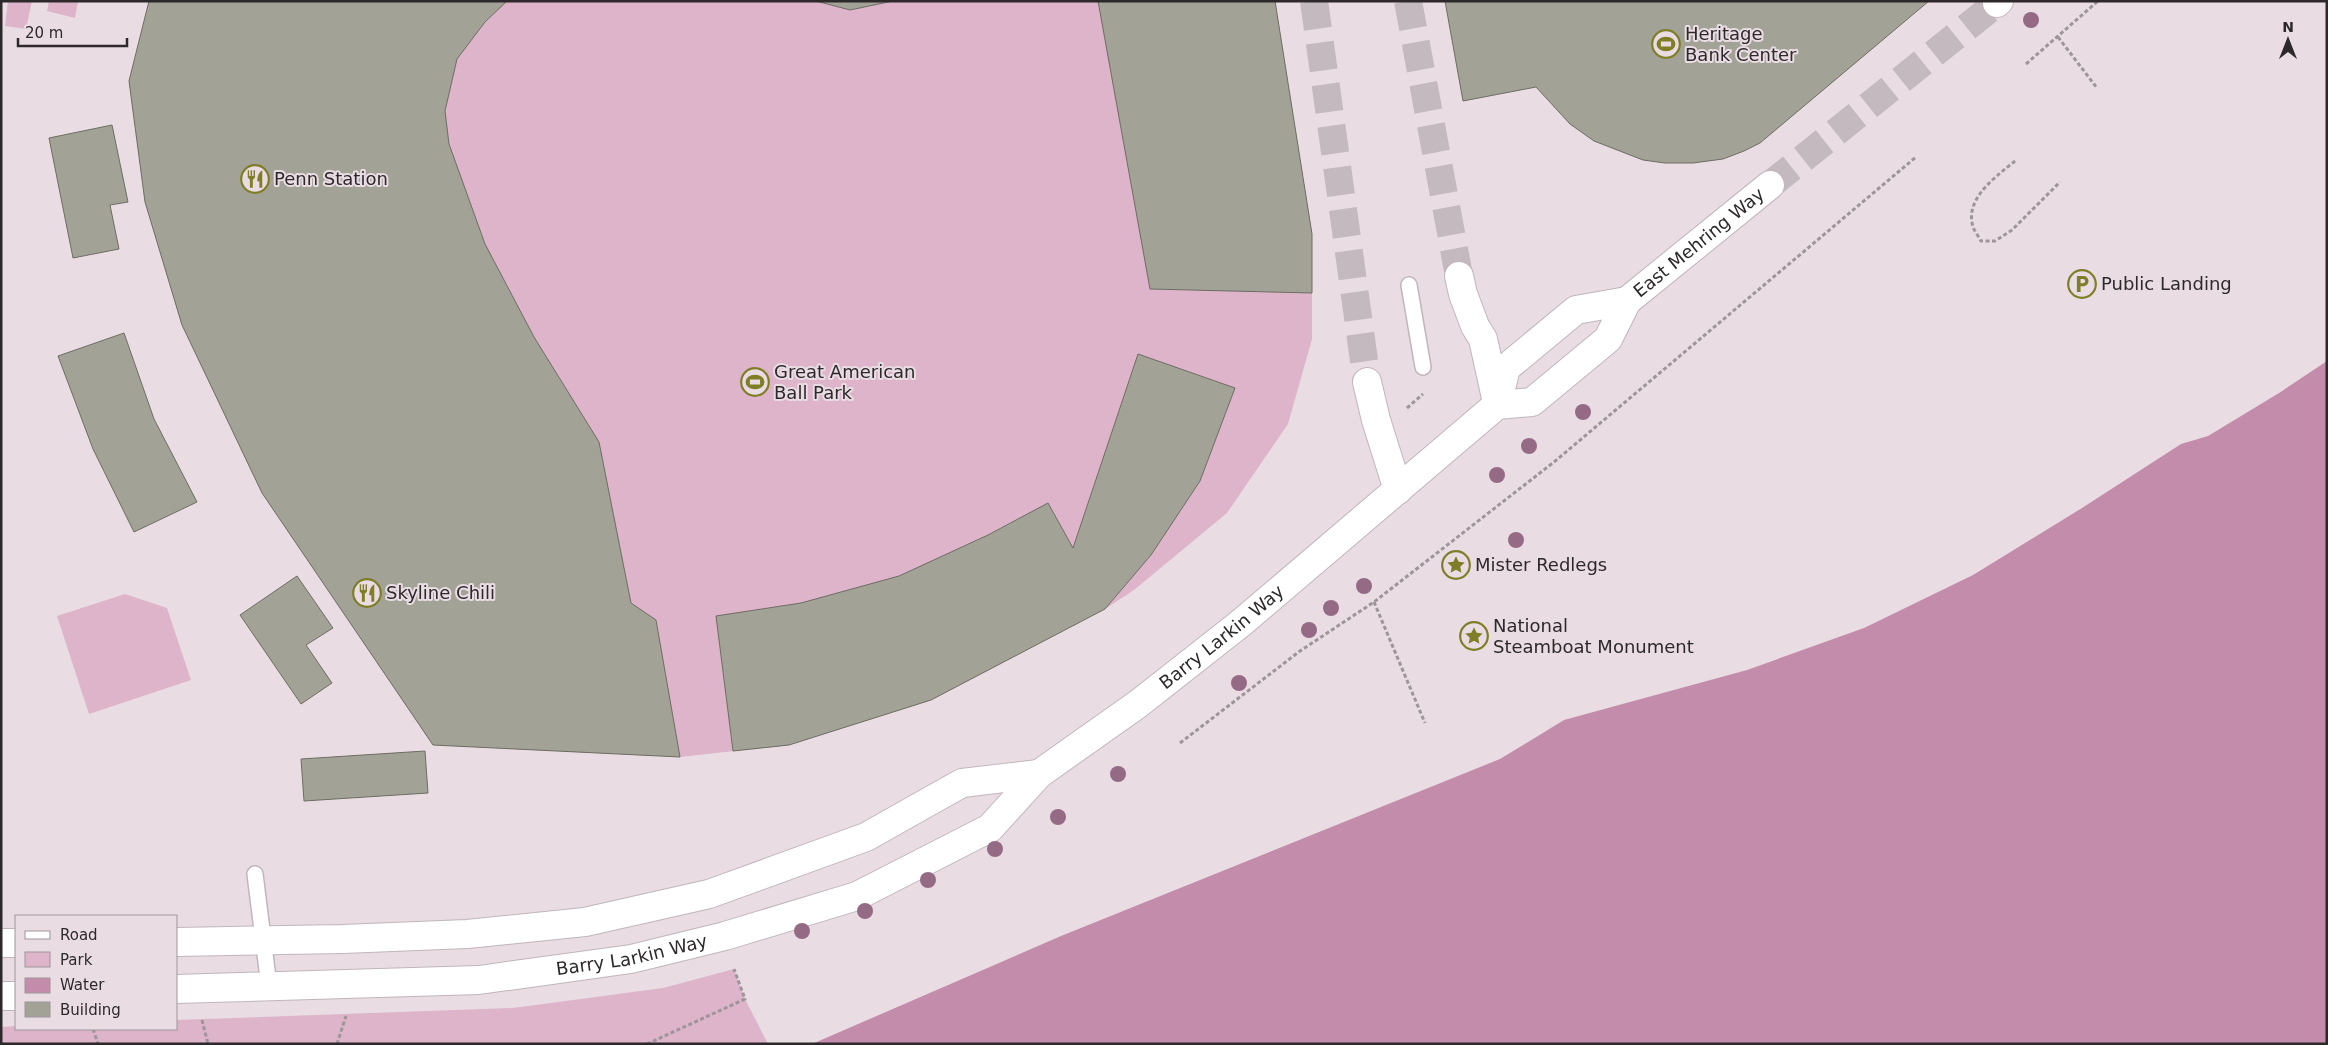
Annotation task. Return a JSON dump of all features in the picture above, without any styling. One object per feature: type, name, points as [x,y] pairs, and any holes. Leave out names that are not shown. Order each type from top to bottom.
[{"type":"main road","name":"East Mehring Way","points":[[1627,301],[1576,310],[1506,368],[1498,405],[1532,402],[1608,339],[1627,301],[1770,185]]},
{"type":"main road","points":[[1367,382],[1376,420],[1398,490],[1498,405],[1483,339],[1475,326],[1466,303],[1459,276]]},
{"type":"main road","name":"Barry Larkin Way","points":[[178,990],[478,980],[631,959],[726,936],[857,896],[990,828],[1040,774],[1138,704],[1241,624],[1398,490]]},
{"type":"main road","name":"Barry Larkin Way","points":[[178,942],[467,934],[585,922],[709,894],[866,837],[962,783],[1040,774]]},
{"type":"main road","points":[[1,943],[15,943]]},
{"type":"main road","points":[[1,996],[15,996]]},
{"type":"lane","points":[[1409,285],[1423,367]]},
{"type":"lane","points":[[255,874],[269,986]]},
{"type":"path","points":[[2026,64],[2098,1]]},
{"type":"path","points":[[2057,37],[2097,88]]},
{"type":"path","points":[[1180,743],[1300,651],[1374,602],[1554,462],[1916,158]]},
{"type":"path","points":[[2015,160],[1983,188],[1972,211],[1973,227],[1981,241],[1995,241],[2012,230],[2060,182]]},
{"type":"path","points":[[1374,602],[1425,723]]},
{"type":"path","points":[[647,1044],[745,999],[734,969]]},
{"type":"path","points":[[337,1044],[346,1014]]},
{"type":"path","points":[[202,1019],[208,1044]]},
{"type":"path","points":[[93,1030],[98,1044]]},
{"type":"green space","points":[[8,1],[32,1],[26,29],[5,26]]},
{"type":"green space","points":[[49,1],[78,1],[75,18],[47,11]]},
{"type":"green space","name":"Great American Ball Park","points":[[149,1],[1275,1],[1312,234],[1312,339],[1288,424],[1227,513],[1134,590],[1105,609],[931,700],[789,745],[680,757],[433,745],[262,493],[182,325],[145,202],[129,81]]},
{"type":"green space","points":[[125,594],[167,608],[191,680],[89,714],[57,616]]},
{"type":"green space","points":[[734,969],[745,999],[768,1044],[1,1044],[1,1027],[15,1026],[15,1030],[178,1030],[178,1020],[513,1008],[663,988]]},
{"type":"water","points":[[2327,361],[2327,1044],[812,1044],[1061,936],[1500,759],[1564,720],[1747,670],[1864,628],[1973,575],[2181,444],[2208,436]]},
{"type":"building","points":[[149,1],[507,1],[485,22],[457,59],[445,111],[449,144],[485,244],[534,337],[599,442],[631,603],[656,620],[680,757],[433,745],[262,493],[182,325],[145,202],[129,81]]},
{"type":"building","points":[[816,1],[893,1],[850,10]]},
{"type":"building","points":[[1098,1],[1275,1],[1312,234],[1312,293],[1150,289]]},
{"type":"building","name":"Heritage Bank Center","points":[[1445,1],[1929,1],[1760,143],[1723,159],[1693,163],[1665,163],[1643,160],[1594,141],[1570,124],[1536,87],[1463,101]]},
{"type":"building","points":[[112,125],[128,202],[110,205],[119,249],[73,258],[49,138]]},
{"type":"building","points":[[124,333],[154,419],[197,502],[134,532],[93,449],[58,356]]},
{"type":"building","points":[[1138,354],[1235,388],[1200,481],[1151,555],[1105,609],[931,700],[789,745],[733,751],[716,616],[801,603],[899,576],[988,535],[1048,503],[1073,548]]},
{"type":"building","points":[[297,576],[333,628],[306,645],[332,683],[301,704],[240,615]]},
{"type":"building","points":[[425,751],[428,793],[304,801],[301,759]]},
{"type":"tunnel","points":[[1314,1],[1367,382]]},
{"type":"tunnel","points":[[1408,1],[1459,276]]},
{"type":"tunnel","points":[[1770,185],[1997,3]]},
{"type":"place","name":"Heritage Bank Center","points":[[1666,44]]},
{"type":"place","name":"Penn Station","points":[[255,179]]},
{"type":"place","name":"Public Landing","points":[[2082,284]]},
{"type":"place","name":"Great American Ball Park","points":[[755,382]]},
{"type":"place","name":"Mister Redlegs","points":[[1456,565]]},
{"type":"place","name":"Skyline Chili","points":[[367,593]]},
{"type":"place","name":"National Steamboat Monument","points":[[1474,636]]}]
